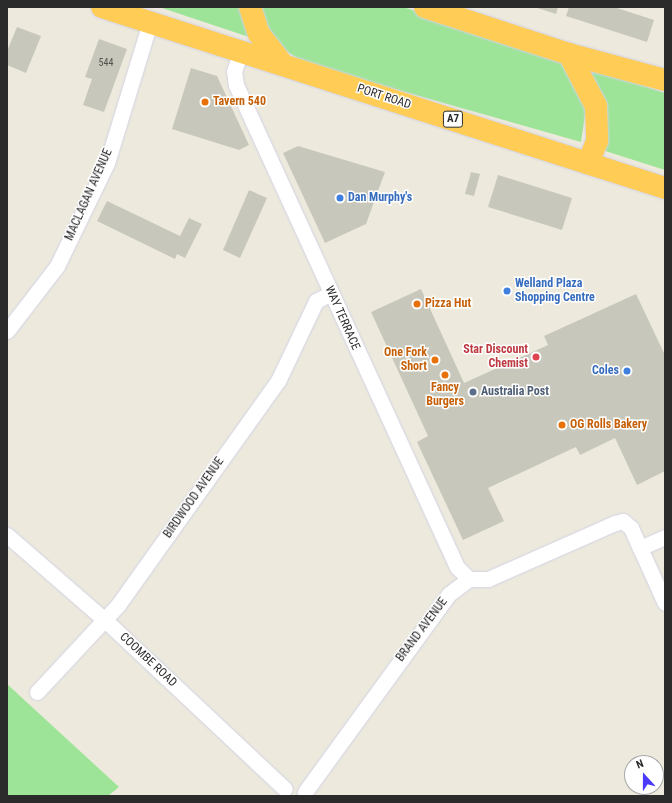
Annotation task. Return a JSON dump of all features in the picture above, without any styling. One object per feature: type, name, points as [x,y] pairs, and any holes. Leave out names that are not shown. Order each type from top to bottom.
[{"type":"highway","name":"PORT ROAD","points":[[102,7],[241,51],[282,62],[665,188]]},
{"type":"highway","points":[[250,7],[259,34],[282,62]]},
{"type":"highway","points":[[425,7],[569,54],[665,80]]},
{"type":"highway","points":[[569,54],[596,106],[597,141],[588,163]]},
{"type":"street","name":"MACLAGAN AVENUE","points":[[7,331],[57,266],[107,163],[150,22]]},
{"type":"street","name":"WAY TERRACE","points":[[241,51],[234,71],[236,85],[457,567],[469,579]]},
{"type":"street","name":"BIRDWOOD AVENUE","points":[[37,692],[106,621],[278,381],[316,301],[330,292]]},
{"type":"street","points":[[469,579],[488,579],[624,521],[640,548],[665,604]]},
{"type":"street","name":"COOMBE ROAD","points":[[7,535],[106,621],[283,793]]},
{"type":"street","points":[[640,548],[665,537]]},
{"type":"street","name":"BRAND AVENUE","points":[[305,794],[449,594],[469,579]]},
{"type":"street","points":[[283,793],[295,785],[305,794]]},
{"type":"green space","points":[[159,7],[242,7],[252,38]]},
{"type":"green space","points":[[255,7],[403,7],[555,56],[569,70],[586,109],[581,142],[306,64],[265,37]]},
{"type":"green space","points":[[584,66],[665,93],[665,170],[599,149]]},
{"type":"green space","points":[[7,684],[119,787],[108,796],[7,796]]},
{"type":"building","points":[[534,7],[558,7],[556,14]]},
{"type":"building","points":[[569,7],[614,7],[654,20],[647,42],[566,16]]},
{"type":"building","points":[[17,27],[41,36],[26,73],[7,65],[7,51]]},
{"type":"building","points":[[99,39],[127,49],[104,112],[83,105],[92,79],[85,77]]},
{"type":"building","name":"Tavern 540","points":[[191,68],[217,76],[249,145],[239,150],[172,129]]},
{"type":"building","name":"Dan Murphy's","points":[[298,146],[385,172],[366,224],[325,243],[283,153]]},
{"type":"building","points":[[471,172],[480,174],[474,196],[465,194]]},
{"type":"building","points":[[498,175],[572,198],[562,230],[488,207]]},
{"type":"building","points":[[249,190],[267,198],[240,258],[223,250]]},
{"type":"building","points":[[107,201],[180,236],[189,218],[202,224],[185,258],[177,254],[175,259],[97,221]]},
{"type":"building","name":"Welland Plaza Shopping Centre","points":[[421,289],[464,383],[548,345],[544,336],[636,294],[665,355],[665,471],[637,485],[615,438],[580,455],[576,447],[488,488],[504,521],[463,540],[417,442],[428,436],[371,312]]},
{"type":"place","name":"Tavern 540","points":[[205,102]]},
{"type":"place","name":"Dan Murphy's","points":[[340,198]]},
{"type":"place","name":"Welland Plaza Shopping Centre","points":[[507,291]]},
{"type":"place","name":"Pizza Hut","points":[[417,304]]},
{"type":"place","name":"Star Discount Chemist","points":[[536,357]]},
{"type":"place","name":"One Fork Short","points":[[435,360]]},
{"type":"place","name":"Coles","points":[[627,371]]},
{"type":"place","name":"Fancy Burgers","points":[[445,375]]},
{"type":"place","name":"Australia Post","points":[[473,392]]},
{"type":"place","name":"OG Rolls Bakery","points":[[562,425]]}]
